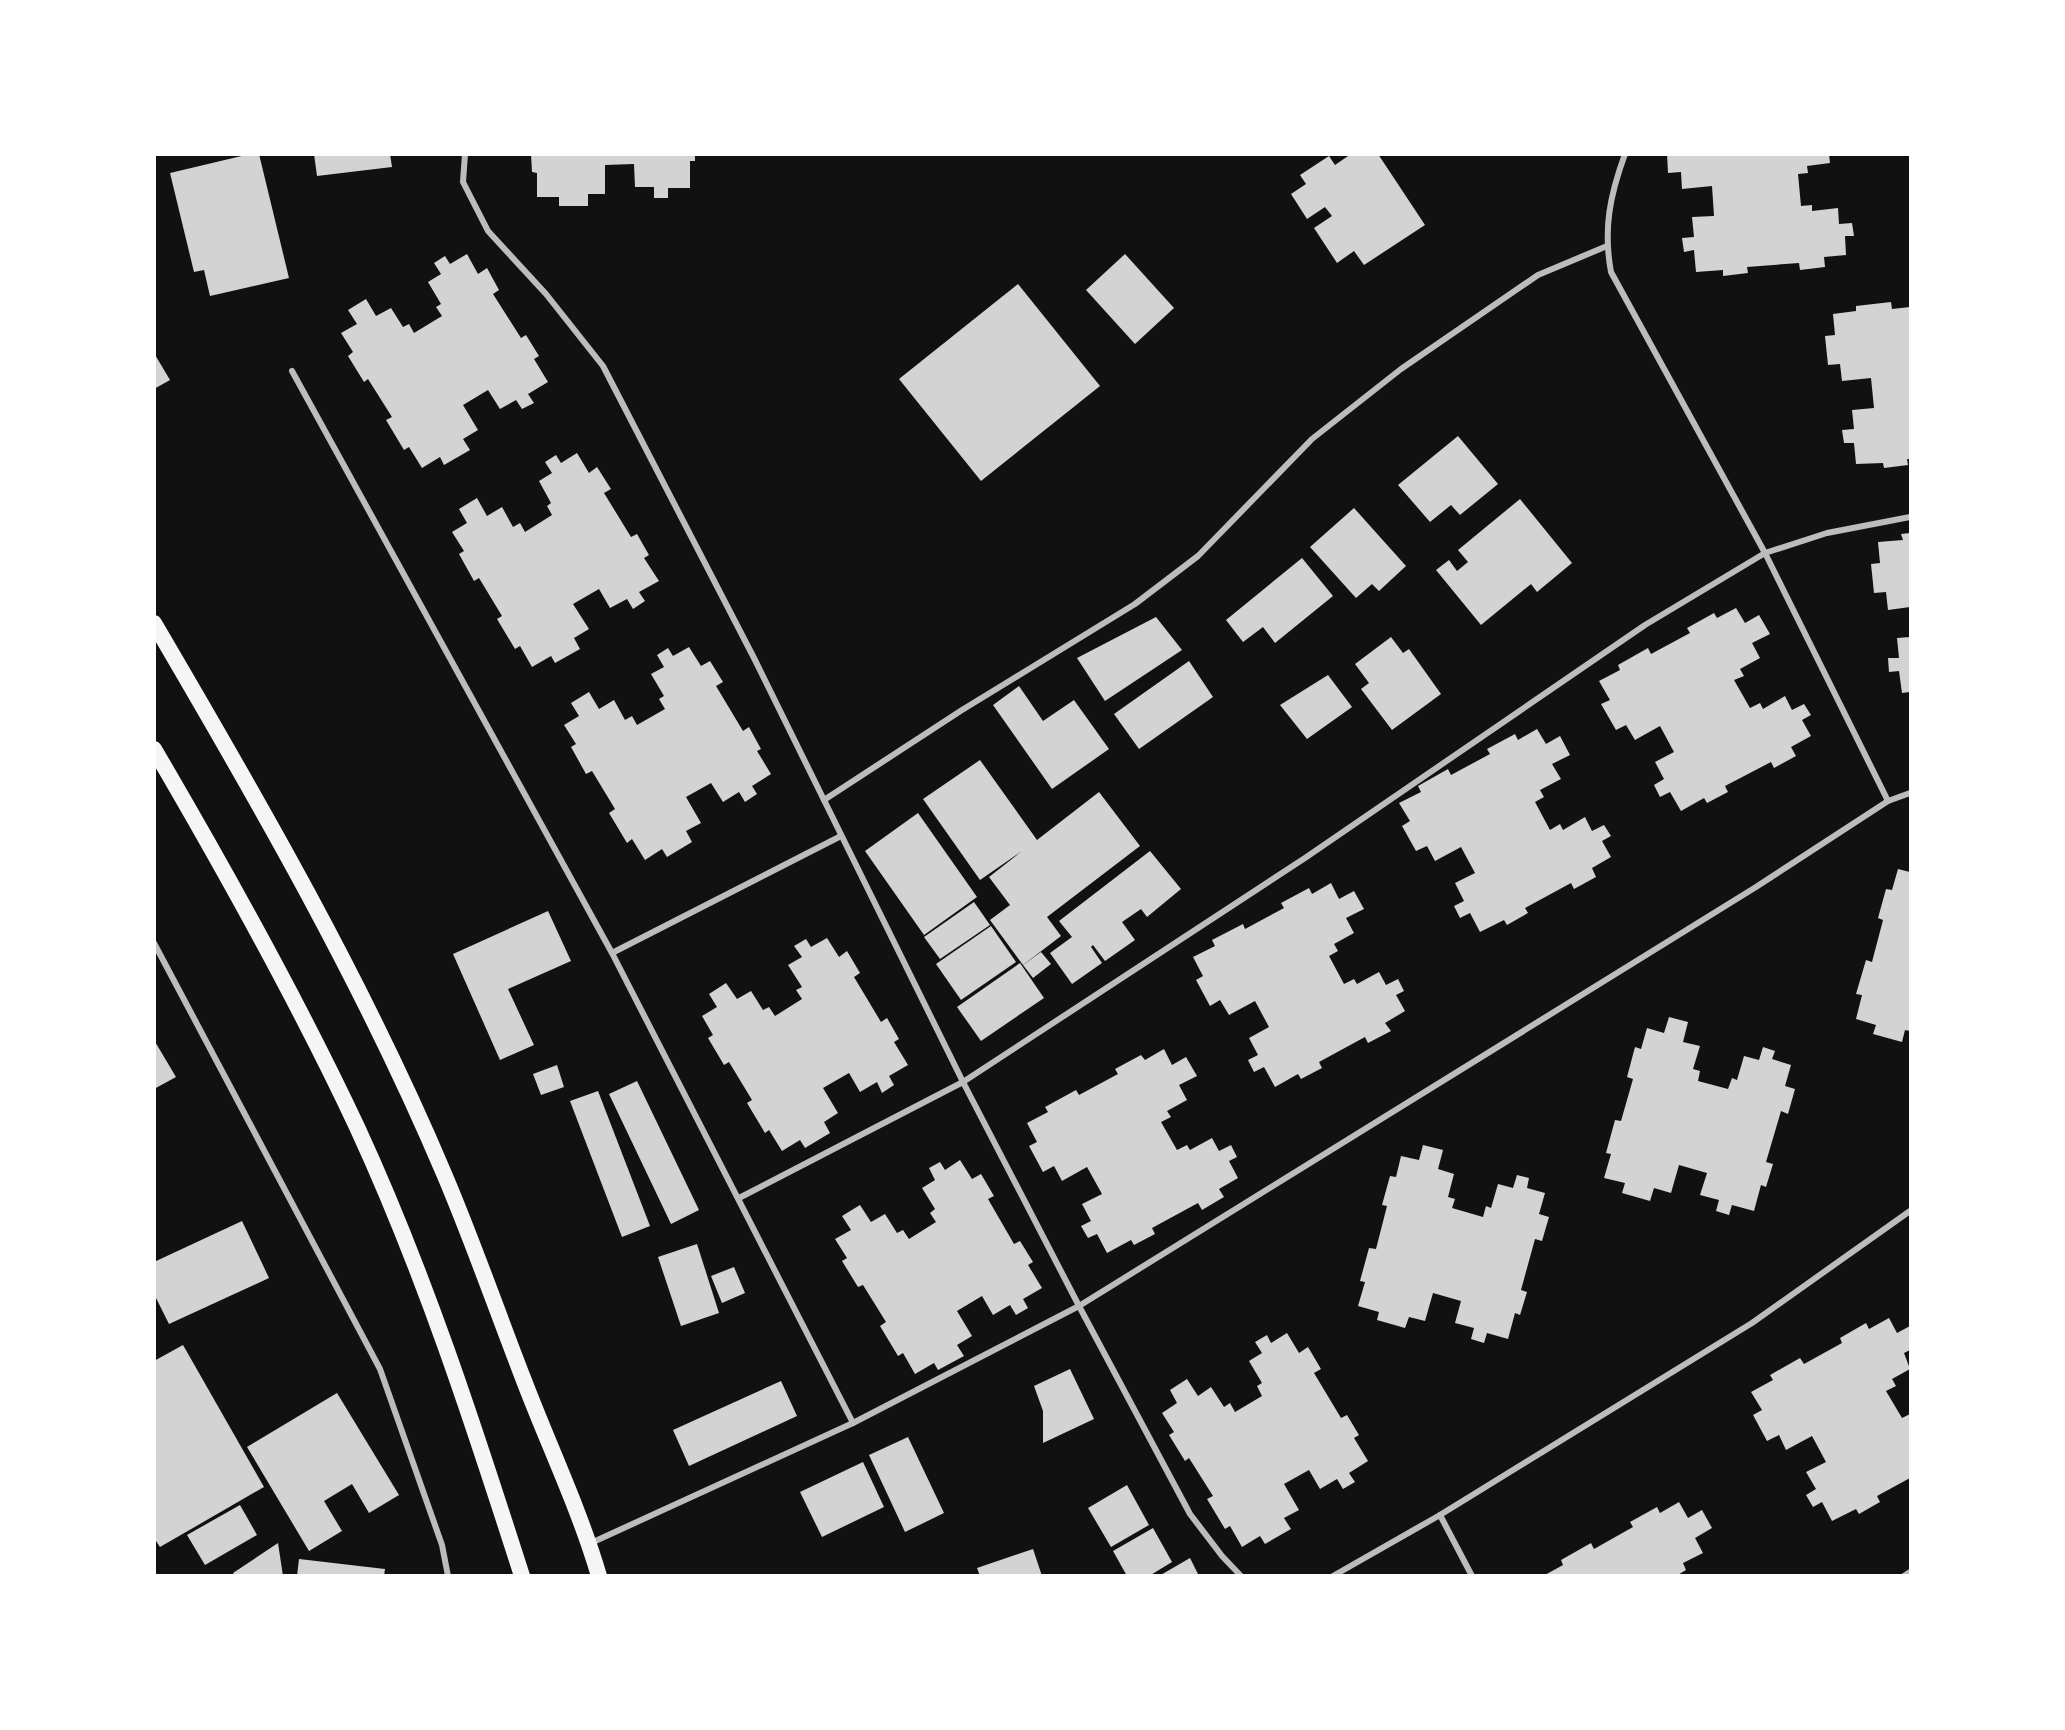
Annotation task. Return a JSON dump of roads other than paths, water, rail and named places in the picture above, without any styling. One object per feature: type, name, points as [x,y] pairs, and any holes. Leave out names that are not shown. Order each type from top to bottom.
[{"type":"highway","points":[[154,623],[251,789],[384,1045],[445,1176],[538,1417],[590,1543],[599,1575]]},
{"type":"highway","points":[[155,749],[272,957],[357,1127],[413,1258],[463,1391],[522,1575]]},
{"type":"street","points":[[465,154],[463,182],[488,231],[546,294],[603,366],[754,658],[963,1082],[1079,1306],[1190,1514],[1222,1556],[1241,1575]]},
{"type":"street","points":[[1625,154],[1611,192],[1606,246],[1611,272],[1766,553],[1888,801]]},
{"type":"street","points":[[824,800],[962,710],[1135,604],[1198,556],[1312,440],[1401,369],[1538,275],[1606,246]]},
{"type":"street","points":[[292,371],[612,953],[853,1423]]},
{"type":"street","points":[[739,1198],[963,1082],[1305,858],[1645,625],[1766,553],[1827,533],[1911,517]]},
{"type":"street","points":[[590,1543],[853,1423],[1079,1306],[1746,894],[1888,801],[1911,793]]},
{"type":"street","points":[[612,953],[841,836]]},
{"type":"street","points":[[154,943],[380,1369],[442,1545],[448,1575]]},
{"type":"street","points":[[1333,1575],[1440,1515],[1752,1323],[1911,1211]]},
{"type":"street","points":[[1440,1515],[1472,1575]]},
{"type":"street","points":[[1904,1575],[1911,1572]]}]
